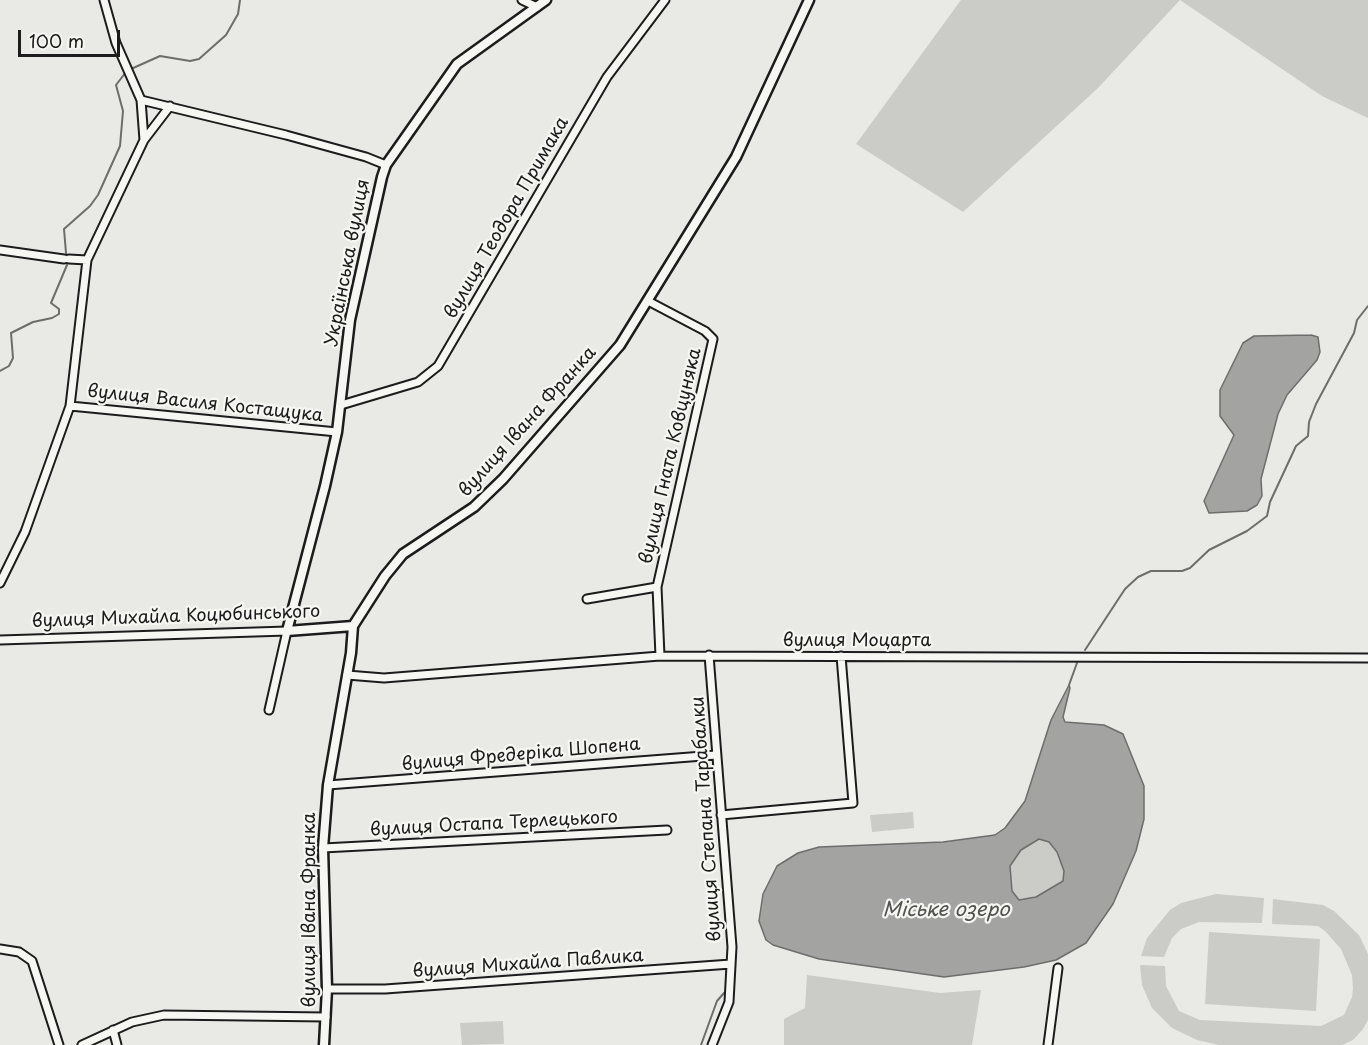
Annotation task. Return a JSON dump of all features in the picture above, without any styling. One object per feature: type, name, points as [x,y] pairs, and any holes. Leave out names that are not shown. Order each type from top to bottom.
[{"type":"street","points":[[104,0],[110,25],[141,100],[144,140]]},
{"type":"street","points":[[522,0],[537,7]]},
{"type":"street","name":"Українська вулиця","points":[[287,631],[326,486],[341,405],[350,320],[386,165],[457,64],[546,0]]},
{"type":"street","name":"вулиця Теодора Примака","points":[[341,405],[418,382],[438,366],[607,77],[665,0]]},
{"type":"street","name":"вулиця Івана Франка","points":[[324,1045],[327,989],[323,848],[328,785],[353,626],[396,561],[416,543],[468,512],[503,479],[617,349],[736,157],[809,0]]},
{"type":"street","points":[[141,100],[366,157],[386,165]]},
{"type":"street","points":[[0,584],[25,532],[70,406],[87,260],[144,140],[170,106]]},
{"type":"street","points":[[0,250],[87,260]]},
{"type":"street","name":"вулиця Гната Ковцуняка","points":[[648,301],[705,332],[712,339],[657,587],[660,656]]},
{"type":"street","name":"вулиця Василя Костащука","points":[[70,406],[337,432]]},
{"type":"street","points":[[587,599],[657,587]]},
{"type":"street","name":"вулиця Михайла Коцюбинського","points":[[0,640],[287,631],[353,626]]},
{"type":"street","points":[[269,710],[287,631]]},
{"type":"street","name":"вулиця Моцарта","points":[[347,675],[384,678],[660,656],[710,655],[1368,658]]},
{"type":"street","name":"вулиця Степана Тарабалки","points":[[710,655],[716,755],[729,895],[731,964],[729,1002],[712,1045]]},
{"type":"street","points":[[721,815],[853,803],[842,656]]},
{"type":"street","name":"вулиця Фредеріка Шопена","points":[[328,785],[716,755]]},
{"type":"street","name":"вулиця Остапа Терлецького","points":[[323,848],[667,830]]},
{"type":"street","points":[[0,949],[19,952],[32,962],[59,1045]]},
{"type":"street","name":"вулиця Михайла Павлика","points":[[327,989],[385,989],[731,964]]},
{"type":"street","points":[[1048,1045],[1058,968]]},
{"type":"street","points":[[82,1045],[140,1020],[180,1014],[326,1017]]},
{"type":"street","points":[[113,1030],[117,1045]]},
{"type":"shaded area","points":[[961,0],[1180,0],[1098,88],[963,212],[856,144]]},
{"type":"shaded area","points":[[1180,0],[1368,0],[1368,118],[1322,96]]},
{"type":"shaded area","points":[[913,812],[914,828],[872,832],[870,815]]},
{"type":"shaded area","points":[[1039,839],[1049,842],[1057,852],[1065,871],[1063,881],[1036,897],[1019,901],[1012,891],[1010,866],[1021,850]]},
{"type":"shaded area","points":[[1216,894],[1264,898],[1262,923],[1199,922],[1181,929],[1172,938],[1164,957],[1141,956],[1147,938],[1170,910],[1181,903]]},
{"type":"shaded area","points":[[1273,899],[1323,905],[1334,911],[1359,935],[1368,954],[1368,1020],[1363,1029],[1353,1040],[1342,1045],[1219,1045],[1197,1040],[1172,1028],[1152,1008],[1142,985],[1140,965],[1165,966],[1166,986],[1179,1011],[1200,1020],[1321,1026],[1344,1015],[1352,997],[1353,988],[1352,975],[1341,949],[1318,926],[1272,924]]},
{"type":"shaded area","points":[[1209,932],[1320,939],[1316,1011],[1205,1004]]},
{"type":"shaded area","points":[[807,975],[940,993],[981,990],[972,1045],[784,1045],[784,1019],[805,1008]]},
{"type":"shaded area","points":[[503,1021],[504,1044],[462,1045],[460,1023]]},
{"type":"water","points":[[1311,335],[1318,337],[1320,352],[1317,360],[1287,395],[1278,414],[1261,479],[1262,496],[1257,505],[1247,511],[1209,513],[1204,501],[1234,435],[1220,416],[1220,390],[1243,343],[1254,336]]},
{"type":"water","name":"Міське озеро","points":[[1069,685],[1063,717],[1065,722],[1104,725],[1123,734],[1144,786],[1144,819],[1136,851],[1113,904],[1086,943],[1056,960],[1024,967],[944,977],[819,959],[773,945],[766,940],[759,921],[763,894],[777,866],[798,853],[819,847],[943,842],[995,835],[1005,828],[1025,801],[1051,720]],"holes":[[[1039,839],[1049,842],[1057,852],[1064,871],[1063,881],[1036,897],[1019,900],[1012,891],[1010,866],[1021,850]]]},
{"type":"waterway","points":[[131,69],[160,56],[190,61],[199,59],[226,35],[238,14],[240,0]]},
{"type":"waterway","points":[[0,371],[9,366],[13,358],[11,333],[33,322],[59,314],[59,309],[51,303],[67,265],[64,229],[90,206],[98,195],[120,146],[123,111],[116,85],[126,72]]},
{"type":"waterway","points":[[1085,650],[1125,589],[1138,577],[1151,571],[1182,571],[1190,568],[1209,550],[1247,531],[1267,516],[1270,502],[1296,446],[1308,436],[1309,422],[1316,404],[1354,333],[1357,320],[1368,306]]},
{"type":"waterway","points":[[1069,685],[1077,663]]},
{"type":"waterway","points":[[701,1045],[717,1001],[724,993]]}]
